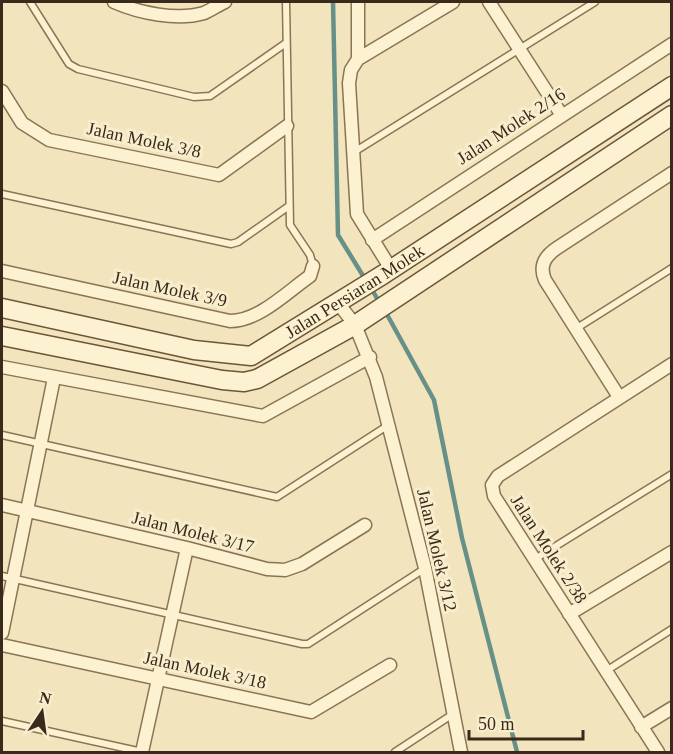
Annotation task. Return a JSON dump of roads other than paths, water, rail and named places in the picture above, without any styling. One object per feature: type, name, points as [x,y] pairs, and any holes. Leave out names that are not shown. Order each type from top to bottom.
[{"type":"main road","name":"Jalan Persiaran Molek","points":[[2,308],[194,350],[243,357],[251,356],[345,299],[672,86]]},
{"type":"main road","name":"Jalan Persiaran Molek","points":[[2,336],[44,346],[244,382],[269,373],[362,320],[672,115]]},
{"type":"street","points":[[114,2],[167,15],[203,13],[225,2]]},
{"type":"street","points":[[358,2],[358,59]]},
{"type":"street","points":[[387,272],[357,214],[353,185],[354,153],[349,83],[351,70],[358,59],[453,2]]},
{"type":"street","points":[[489,2],[561,114]]},
{"type":"street","name":"Jalan Molek 2/16","points":[[372,240],[561,114],[672,44]]},
{"type":"street","name":"Jalan Molek 3/8","points":[[2,91],[22,123],[49,140],[219,175],[287,126]]},
{"type":"street","points":[[619,397],[543,274],[546,257],[672,173]]},
{"type":"street","name":"Jalan Molek 3/9","points":[[2,271],[230,321],[241,321],[254,316],[310,276],[313,266]]},
{"type":"street","name":"Jalan Molek 3/12","points":[[345,299],[362,320],[387,426],[425,568],[461,753]]},
{"type":"street","points":[[2,367],[263,416],[370,357]]},
{"type":"street","name":"Jalan Molek 2/38","points":[[658,753],[494,496],[494,482],[502,473],[672,364]]},
{"type":"street","points":[[2,633],[7,578],[27,511],[54,378]]},
{"type":"street","name":"Jalan Molek 3/17","points":[[2,505],[267,569],[285,570],[302,564],[365,525]]},
{"type":"street","points":[[143,752],[187,548]]},
{"type":"street","points":[[569,614],[672,552]]},
{"type":"street","name":"Jalan Molek 3/18","points":[[2,645],[311,712],[390,665]]},
{"type":"street","points":[[641,727],[672,708]]},
{"type":"lane","points":[[30,2],[69,64],[78,69],[194,97],[210,96],[286,43]]},
{"type":"lane","points":[[286,2],[290,225],[310,255],[313,266]]},
{"type":"lane","points":[[354,153],[595,2]]},
{"type":"lane","points":[[2,194],[231,244],[238,242],[289,206]]},
{"type":"lane","points":[[577,328],[672,268]]},
{"type":"lane","points":[[2,435],[277,497],[387,426]]},
{"type":"lane","points":[[534,559],[672,474]]},
{"type":"lane","points":[[7,578],[297,644],[308,644],[425,568]]},
{"type":"lane","points":[[606,671],[672,628]]},
{"type":"lane","points":[[395,753],[453,714]]},
{"type":"lane","points":[[2,721],[143,752]]},
{"type":"waterway","points":[[333,2],[338,235],[365,279]]},
{"type":"waterway","points":[[370,286],[379,302]]},
{"type":"waterway","points":[[384,309],[434,400],[462,538],[517,752]]}]
